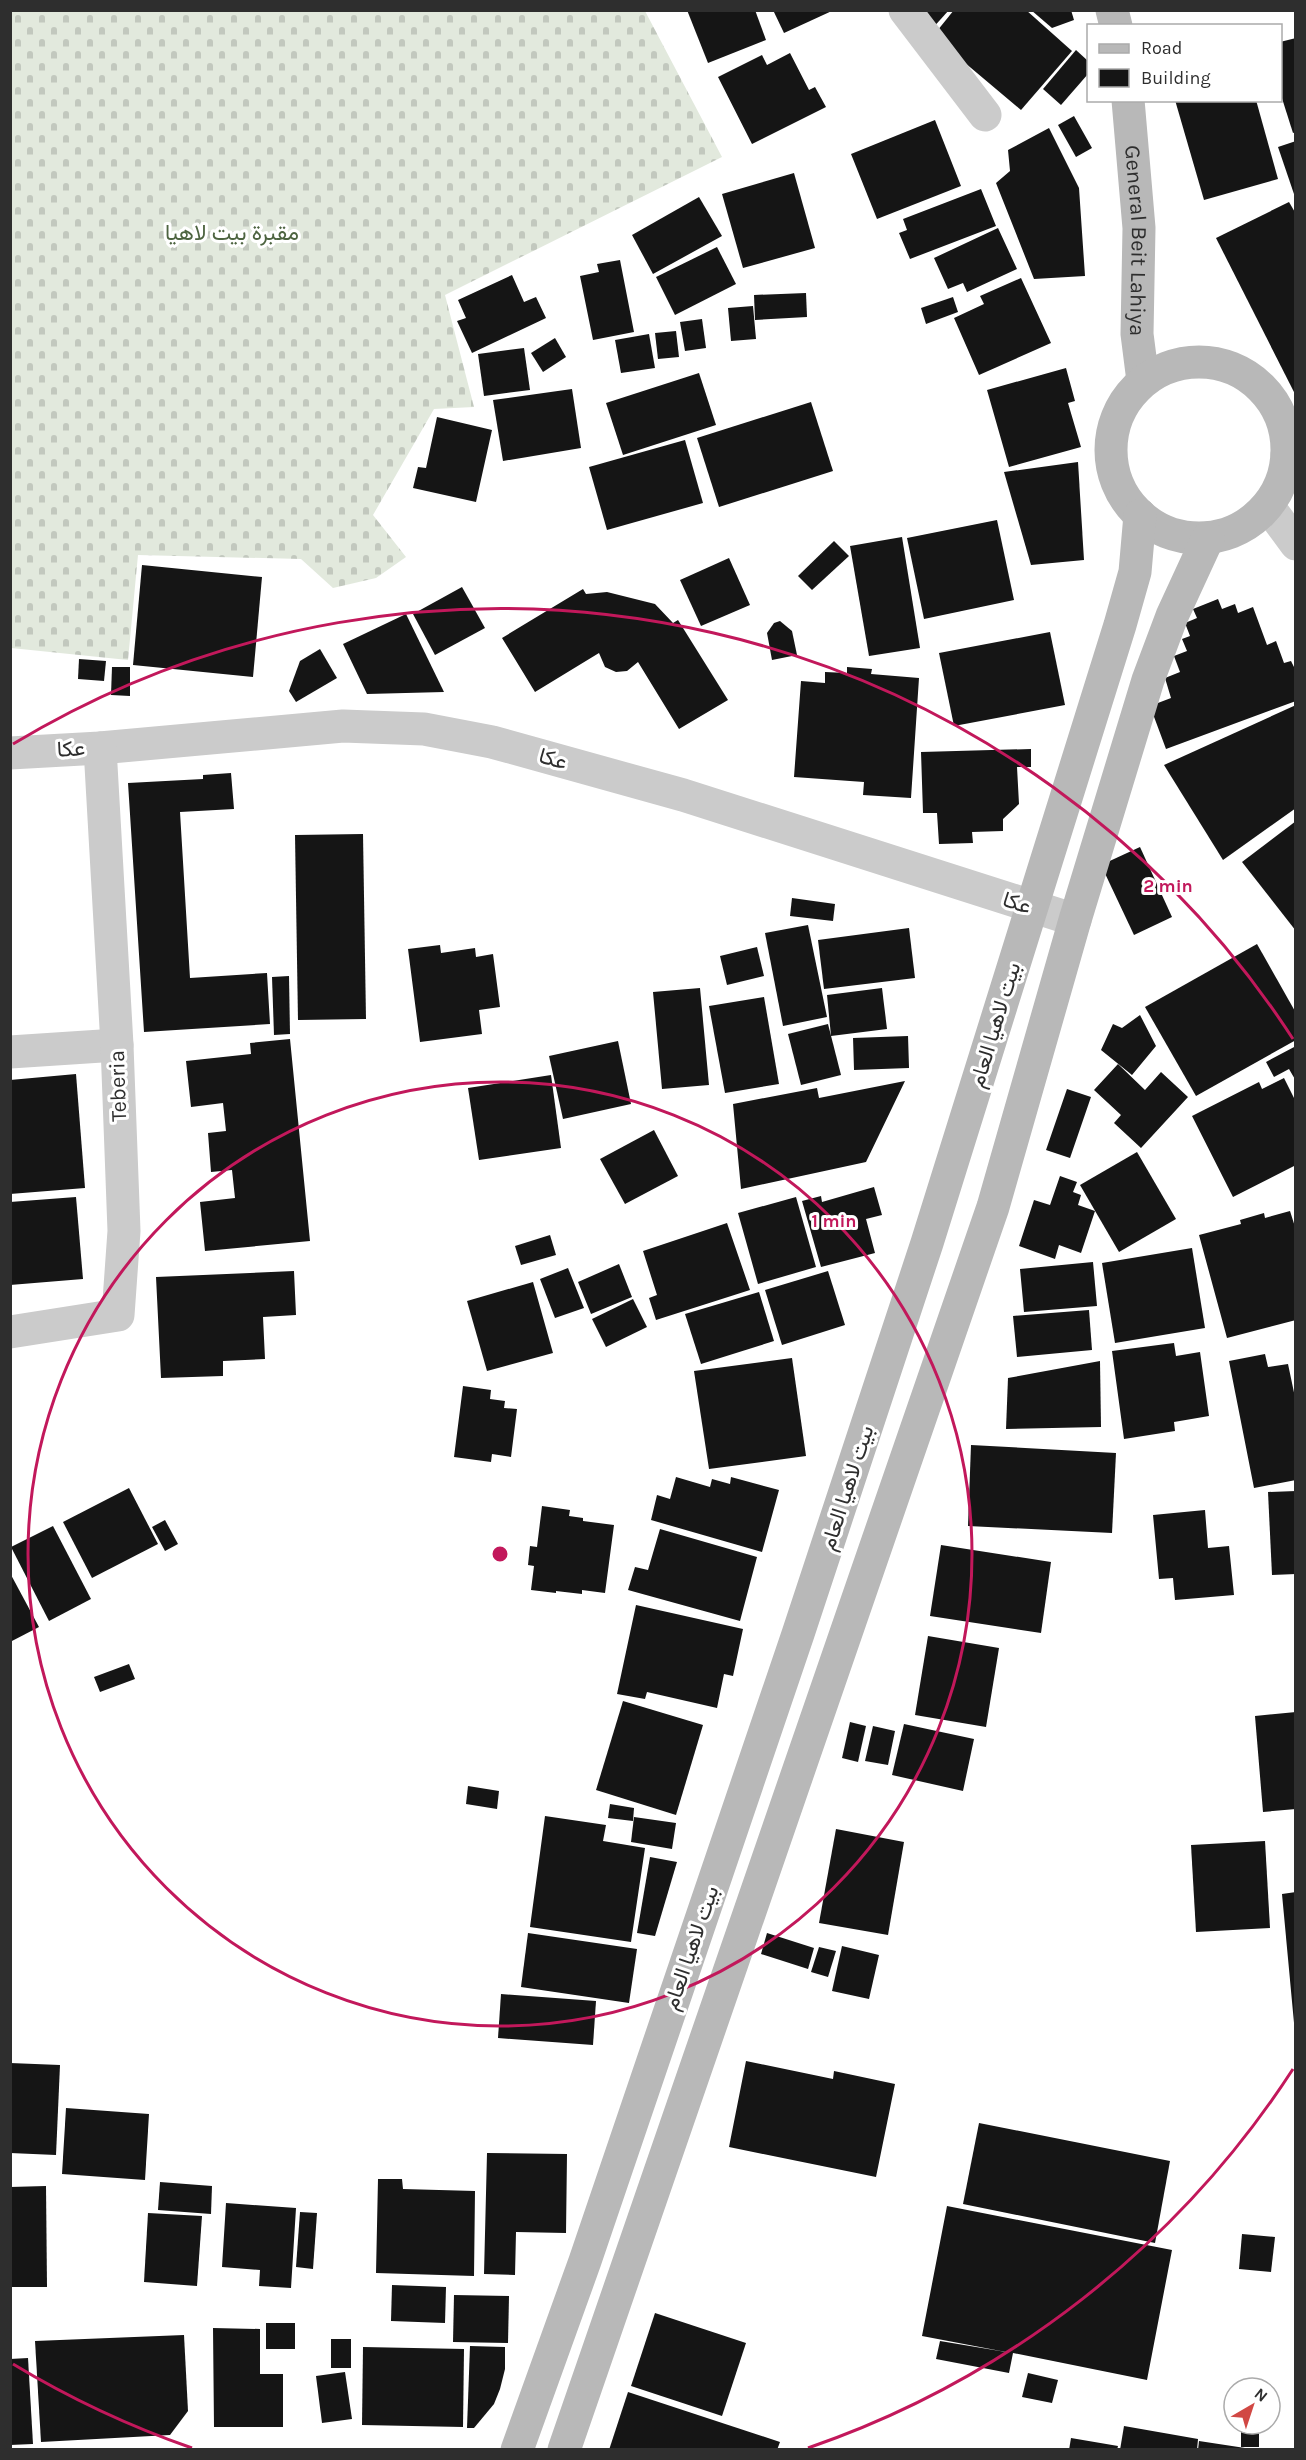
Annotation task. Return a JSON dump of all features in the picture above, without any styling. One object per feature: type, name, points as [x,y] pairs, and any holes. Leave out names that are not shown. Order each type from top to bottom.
[{"type":"main road","name":"General Beit Lahiya","points":[[1128,102],[1139,228],[1137,334],[1143,381]]},
{"type":"main road","points":[[1194,361],[1221,364],[1246,375],[1266,393],[1281,415],[1292,455],[1282,482],[1268,506],[1248,524],[1236,531],[1208,538],[1193,538],[1165,531],[1130,506],[1116,482],[1110,454],[1112,433],[1118,413],[1125,401],[1143,381],[1167,367],[1194,361]]},
{"type":"main road","name":"بيت لاهيا العام","points":[[517,2450],[589,2250],[798,1634],[927,1243],[1135,572],[1140,515]]},
{"type":"main road","name":"بيت لاهيا العام","points":[[564,2450],[993,1207],[1075,921],[1148,680],[1172,616],[1208,538]]},
{"type":"street","points":[[904,10],[985,115]]},
{"type":"street","points":[[1268,506],[1296,544]]},
{"type":"street","name":"عكا","points":[[10,753],[100,748],[343,726],[424,729],[492,742],[683,795],[1075,921]]},
{"type":"street","name":"Teberia","points":[[10,1332],[118,1315],[124,1231],[117,1045],[100,748]]},
{"type":"street","points":[[10,1052],[117,1045]]},
{"type":"green space","name":"مقبرة بيت لاهيا","points":[[10,11],[645,11],[722,157],[445,295],[474,407],[434,409],[373,515],[406,557],[376,578],[333,588],[301,559],[138,555],[128,660],[11,648]]},
{"type":"building","points":[[687,10],[755,10],[766,40],[708,63]]},
{"type":"building","points":[[773,10],[834,10],[784,33]]},
{"type":"building","points":[[917,10],[949,10],[931,30]]},
{"type":"building","points":[[954,10],[1026,10],[1072,51],[1021,110],[933,36]]},
{"type":"building","points":[[1031,10],[1071,10],[1074,20],[1052,28]]},
{"type":"building","points":[[1296,38],[1296,132],[1293,133],[1282,98],[1282,42]]},
{"type":"building","points":[[1076,50],[1087,60],[1087,75],[1061,105],[1043,89]]},
{"type":"building","points":[[790,53],[809,90],[815,87],[826,107],[752,144],[718,77],[762,55],[767,65]]},
{"type":"building","points":[[1176,102],[1257,102],[1278,179],[1204,200]]},
{"type":"building","points":[[1074,116],[1092,148],[1076,157],[1058,125]]},
{"type":"building","points":[[935,120],[961,186],[877,219],[851,154]]},
{"type":"building","points":[[1049,128],[1079,188],[1085,276],[1034,279],[996,183],[1010,171],[1008,150]]},
{"type":"building","points":[[1296,141],[1296,197],[1295,197],[1278,147]]},
{"type":"building","points":[[794,173],[815,248],[743,268],[722,194]]},
{"type":"building","points":[[981,189],[996,226],[910,259],[899,233],[907,230],[903,219]]},
{"type":"building","points":[[699,197],[722,236],[653,274],[632,235]]},
{"type":"building","points":[[1289,202],[1296,214],[1296,396],[1216,238]]},
{"type":"building","points":[[998,228],[1017,269],[967,292],[963,283],[948,289],[934,258]]},
{"type":"building","points":[[717,247],[736,284],[675,315],[656,277]]},
{"type":"building","points":[[620,260],[634,332],[593,340],[580,276],[599,272],[597,264]]},
{"type":"building","points":[[512,275],[524,302],[536,297],[546,318],[472,353],[457,321],[466,318],[458,300]]},
{"type":"building","points":[[1021,278],[1051,343],[979,375],[954,318],[984,304],[980,296]]},
{"type":"building","points":[[806,293],[807,317],[755,320],[754,295]]},
{"type":"building","points":[[953,297],[958,312],[926,324],[921,308]]},
{"type":"building","points":[[753,306],[756,339],[731,341],[728,308]]},
{"type":"building","points":[[702,319],[706,348],[685,351],[680,322]]},
{"type":"building","points":[[676,331],[679,357],[658,359],[655,333]]},
{"type":"building","points":[[649,334],[655,368],[621,373],[615,340]]},
{"type":"building","points":[[555,338],[566,357],[543,372],[531,353]]},
{"type":"building","points":[[524,348],[530,390],[484,396],[478,354]]},
{"type":"building","points":[[1066,368],[1075,401],[1068,403],[1081,447],[1009,467],[987,390]]},
{"type":"building","points":[[699,373],[716,425],[623,455],[606,403]]},
{"type":"building","points":[[572,389],[581,448],[503,461],[493,400]]},
{"type":"building","points":[[811,402],[833,471],[719,507],[697,438]]},
{"type":"building","points":[[437,417],[492,430],[476,502],[413,488],[418,467],[426,468]]},
{"type":"building","points":[[685,440],[703,503],[607,530],[589,467]]},
{"type":"building","points":[[1078,462],[1084,560],[1031,565],[1004,472]]},
{"type":"building","points":[[997,520],[1014,600],[924,619],[907,538]]},
{"type":"building","points":[[902,537],[920,648],[869,656],[850,546]]},
{"type":"building","points":[[834,541],[849,556],[812,590],[798,576]]},
{"type":"building","points":[[729,558],[750,605],[701,626],[680,580]]},
{"type":"building","points":[[142,565],[262,577],[253,677],[133,665]]},
{"type":"building","points":[[462,587],[485,628],[435,655],[413,614]]},
{"type":"building","points":[[583,589],[586,594],[607,592],[655,604],[673,623],[678,620],[728,700],[679,729],[638,662],[627,671],[616,672],[605,667],[599,653],[535,692],[502,638]]},
{"type":"building","points":[[1218,599],[1222,609],[1235,604],[1238,613],[1253,607],[1267,645],[1276,641],[1284,663],[1291,661],[1296,671],[1296,701],[1166,749],[1150,706],[1171,698],[1165,678],[1180,672],[1174,656],[1187,651],[1182,639],[1190,636],[1185,623],[1197,618],[1193,609]]},
{"type":"building","points":[[406,614],[444,692],[367,694],[343,644]]},
{"type":"building","points":[[780,621],[792,631],[797,655],[772,660],[767,633],[774,623]]},
{"type":"building","points":[[1050,632],[1065,705],[954,726],[939,653]]},
{"type":"building","points":[[320,649],[337,678],[296,702],[289,691],[300,661]]},
{"type":"building","points":[[79,659],[106,661],[104,681],[78,679]]},
{"type":"building","points":[[112,667],[130,667],[130,696],[111,695]]},
{"type":"building","points":[[847,667],[872,669],[871,674],[919,678],[911,798],[863,795],[864,782],[794,777],[801,681],[825,683],[825,672],[847,673]]},
{"type":"building","points":[[1296,705],[1296,808],[1223,860],[1164,765]]},
{"type":"building","points":[[1031,749],[1031,767],[1017,767],[1019,804],[1003,819],[1003,831],[972,832],[973,843],[939,844],[937,813],[923,813],[921,752]]},
{"type":"building","points":[[231,773],[234,809],[180,812],[190,978],[267,973],[270,1024],[144,1032],[128,783],[203,779],[203,775]]},
{"type":"building","points":[[1296,821],[1296,931],[1242,862]]},
{"type":"building","points":[[363,834],[366,1019],[298,1020],[295,835]]},
{"type":"building","points":[[1140,847],[1172,917],[1134,935],[1101,865]]},
{"type":"building","points":[[792,898],[835,904],[833,921],[790,916]]},
{"type":"building","points":[[808,925],[827,1017],[783,1026],[765,933]]},
{"type":"building","points":[[909,928],[915,978],[824,989],[818,940]]},
{"type":"building","points":[[1257,944],[1296,1013],[1296,1040],[1196,1096],[1145,1007]]},
{"type":"building","points":[[440,945],[441,953],[475,948],[476,957],[493,954],[500,1007],[479,1010],[482,1034],[420,1042],[408,949]]},
{"type":"building","points":[[757,947],[764,976],[727,985],[720,956]]},
{"type":"building","points":[[289,976],[290,1034],[274,1035],[272,977]]},
{"type":"building","points":[[700,988],[709,1085],[662,1089],[653,992]]},
{"type":"building","points":[[882,988],[887,1029],[831,1036],[827,995]]},
{"type":"building","points":[[764,997],[779,1084],[725,1093],[709,1006]]},
{"type":"building","points":[[1140,1015],[1156,1046],[1132,1075],[1101,1050],[1113,1024],[1122,1028]]},
{"type":"building","points":[[828,1024],[841,1075],[801,1085],[788,1034]]},
{"type":"building","points":[[908,1036],[909,1068],[854,1070],[853,1038]]},
{"type":"building","points":[[290,1039],[310,1241],[205,1251],[200,1202],[235,1198],[232,1170],[211,1172],[208,1133],[226,1131],[223,1103],[191,1107],[186,1061],[251,1054],[250,1043]]},
{"type":"building","points":[[618,1041],[631,1104],[563,1119],[549,1056]]},
{"type":"building","points":[[1296,1046],[1296,1081],[1289,1069],[1274,1077],[1266,1062]]},
{"type":"building","points":[[1118,1064],[1145,1090],[1161,1072],[1188,1097],[1141,1148],[1114,1123],[1121,1115],[1094,1090]]},
{"type":"building","points":[[76,1074],[85,1188],[10,1194],[10,1080]]},
{"type":"building","points":[[551,1075],[561,1148],[479,1160],[468,1088]]},
{"type":"building","points":[[1284,1078],[1296,1102],[1296,1165],[1233,1197],[1192,1116],[1259,1082],[1262,1089]]},
{"type":"building","points":[[905,1081],[866,1162],[741,1189],[733,1104],[817,1088],[819,1098]]},
{"type":"building","points":[[1067,1089],[1091,1097],[1070,1158],[1046,1150]]},
{"type":"building","points":[[654,1130],[678,1176],[625,1204],[600,1159]]},
{"type":"building","points":[[1137,1152],[1176,1219],[1119,1252],[1080,1185]]},
{"type":"building","points":[[1060,1176],[1077,1182],[1073,1192],[1081,1195],[1078,1205],[1095,1211],[1081,1253],[1059,1245],[1055,1259],[1019,1246],[1034,1200],[1050,1205]]},
{"type":"building","points":[[874,1187],[882,1215],[866,1219],[875,1253],[821,1267],[802,1201],[821,1196],[822,1202]]},
{"type":"building","points":[[76,1197],[83,1279],[10,1285],[10,1202]]},
{"type":"building","points":[[796,1197],[816,1267],[758,1284],[738,1213]]},
{"type":"building","points":[[1290,1211],[1296,1230],[1296,1320],[1227,1338],[1199,1235],[1241,1224],[1240,1220],[1264,1213],[1265,1218]]},
{"type":"building","points":[[727,1223],[750,1290],[656,1320],[649,1298],[657,1295],[643,1251]]},
{"type":"building","points":[[550,1235],[556,1255],[521,1265],[515,1246]]},
{"type":"building","points":[[1192,1248],[1205,1328],[1115,1343],[1102,1263]]},
{"type":"building","points":[[1093,1262],[1097,1306],[1024,1312],[1020,1269]]},
{"type":"building","points":[[619,1264],[632,1297],[591,1314],[578,1282]]},
{"type":"building","points":[[568,1268],[584,1308],[555,1318],[540,1279]]},
{"type":"building","points":[[294,1271],[296,1315],[263,1317],[265,1359],[223,1361],[223,1376],[161,1378],[156,1277]]},
{"type":"building","points":[[828,1271],[845,1325],[782,1345],[765,1290]]},
{"type":"building","points":[[533,1282],[553,1353],[487,1371],[467,1301]]},
{"type":"building","points":[[759,1292],[774,1341],[701,1364],[685,1314]]},
{"type":"building","points":[[633,1299],[647,1327],[606,1347],[592,1319]]},
{"type":"building","points":[[1089,1310],[1092,1350],[1017,1357],[1013,1316]]},
{"type":"building","points":[[1174,1343],[1176,1356],[1200,1352],[1209,1416],[1174,1422],[1175,1431],[1124,1439],[1112,1351]]},
{"type":"building","points":[[1265,1354],[1268,1367],[1288,1364],[1296,1402],[1296,1480],[1254,1488],[1229,1361]]},
{"type":"building","points":[[792,1358],[806,1456],[709,1469],[694,1371]]},
{"type":"building","points":[[1100,1361],[1101,1427],[1006,1429],[1008,1378]]},
{"type":"building","points":[[463,1386],[491,1390],[490,1399],[505,1401],[504,1408],[517,1409],[511,1457],[492,1454],[491,1462],[454,1457]]},
{"type":"building","points":[[971,1445],[1116,1453],[1112,1533],[968,1526]]},
{"type":"building","points":[[676,1477],[710,1487],[712,1479],[730,1484],[731,1477],[779,1490],[762,1552],[651,1520],[657,1495],[670,1499]]},
{"type":"building","points":[[129,1488],[158,1544],[92,1578],[63,1522]]},
{"type":"building","points":[[1296,1491],[1296,1574],[1272,1575],[1268,1492]]},
{"type":"building","points":[[542,1506],[570,1510],[569,1516],[583,1518],[583,1521],[614,1525],[605,1593],[582,1590],[582,1594],[531,1590],[534,1566],[528,1565],[530,1546],[537,1547]]},
{"type":"building","points":[[1205,1510],[1208,1548],[1229,1546],[1234,1595],[1175,1600],[1173,1578],[1159,1579],[1153,1515]]},
{"type":"building","points":[[165,1520],[178,1544],[165,1551],[152,1527]]},
{"type":"building","points":[[53,1526],[91,1599],[49,1621],[11,1547]]},
{"type":"building","points":[[660,1529],[757,1557],[740,1621],[628,1590],[635,1567],[648,1570]]},
{"type":"building","points":[[941,1545],[1051,1562],[1041,1633],[930,1616]]},
{"type":"building","points":[[10,1573],[39,1627],[10,1642]]},
{"type":"building","points":[[636,1605],[743,1629],[733,1676],[724,1674],[717,1708],[647,1692],[645,1699],[617,1694]]},
{"type":"building","points":[[928,1636],[999,1648],[986,1727],[915,1715]]},
{"type":"building","points":[[129,1664],[135,1679],[100,1692],[94,1677]]},
{"type":"building","points":[[623,1701],[703,1725],[676,1815],[596,1790]]},
{"type":"building","points":[[1296,1712],[1296,1809],[1263,1812],[1255,1716]]},
{"type":"building","points":[[850,1722],[866,1726],[858,1762],[842,1758]]},
{"type":"building","points":[[904,1724],[974,1739],[963,1791],[892,1775]]},
{"type":"building","points":[[873,1726],[895,1731],[888,1765],[865,1761]]},
{"type":"building","points":[[468,1786],[499,1791],[497,1809],[466,1804]]},
{"type":"building","points":[[610,1804],[634,1808],[633,1821],[608,1818]]},
{"type":"building","points":[[545,1816],[606,1825],[603,1841],[645,1848],[631,1942],[530,1927]]},
{"type":"building","points":[[634,1817],[676,1823],[672,1849],[631,1842]]},
{"type":"building","points":[[836,1829],[904,1842],[888,1935],[819,1923]]},
{"type":"building","points":[[1265,1841],[1270,1928],[1196,1932],[1191,1845]]},
{"type":"building","points":[[650,1857],[677,1862],[655,1936],[637,1933]]},
{"type":"building","points":[[1296,1892],[1296,2023],[1294,2023],[1282,1894]]},
{"type":"building","points":[[528,1933],[637,1949],[629,2003],[521,1987]]},
{"type":"building","points":[[767,1933],[814,1948],[808,1969],[761,1954]]},
{"type":"building","points":[[842,1946],[879,1955],[869,1999],[832,1991]]},
{"type":"building","points":[[819,1947],[836,1951],[828,1977],[811,1972]]},
{"type":"building","points":[[501,1994],[596,2001],[593,2045],[498,2038]]},
{"type":"building","points":[[746,2061],[833,2079],[834,2071],[895,2084],[876,2177],[729,2147]]},
{"type":"building","points":[[10,2063],[60,2065],[56,2155],[10,2153]]},
{"type":"building","points":[[66,2108],[149,2114],[145,2180],[62,2174]]},
{"type":"building","points":[[979,2123],[1170,2161],[1155,2243],[963,2204]]},
{"type":"building","points":[[487,2153],[567,2154],[566,2233],[516,2232],[515,2275],[484,2274]]},
{"type":"building","points":[[378,2179],[402,2179],[403,2189],[475,2191],[474,2276],[376,2273]]},
{"type":"building","points":[[160,2182],[212,2186],[211,2214],[158,2210]]},
{"type":"building","points":[[46,2186],[47,2287],[10,2287],[10,2187]]},
{"type":"building","points":[[226,2203],[296,2208],[291,2288],[259,2286],[260,2270],[222,2267]]},
{"type":"building","points":[[947,2206],[1172,2250],[1147,2380],[1013,2353],[1009,2373],[936,2359],[940,2341],[1006,2352],[922,2336]]},
{"type":"building","points":[[300,2212],[317,2213],[313,2269],[296,2267]]},
{"type":"building","points":[[148,2213],[202,2216],[197,2286],[144,2282]]},
{"type":"building","points":[[1242,2234],[1275,2237],[1271,2272],[1239,2269]]},
{"type":"building","points":[[392,2285],[446,2287],[445,2323],[391,2321]]},
{"type":"building","points":[[454,2295],[509,2296],[508,2343],[453,2342]]},
{"type":"building","points":[[655,2313],[746,2343],[722,2416],[631,2386]]},
{"type":"building","points":[[266,2323],[295,2323],[295,2349],[266,2349]]},
{"type":"building","points":[[213,2328],[260,2329],[260,2374],[283,2374],[283,2427],[214,2427]]},
{"type":"building","points":[[184,2335],[188,2411],[170,2435],[41,2442],[35,2341]]},
{"type":"building","points":[[331,2339],[351,2339],[351,2368],[331,2368]]},
{"type":"building","points":[[470,2346],[505,2347],[505,2369],[500,2389],[494,2404],[474,2428],[467,2428]]},
{"type":"building","points":[[363,2347],[464,2349],[463,2427],[362,2425]]},
{"type":"building","points":[[28,2358],[33,2444],[10,2445],[10,2359]]},
{"type":"building","points":[[345,2372],[352,2419],[322,2423],[316,2376]]},
{"type":"building","points":[[1028,2373],[1058,2380],[1052,2403],[1022,2397]]},
{"type":"building","points":[[628,2392],[780,2442],[777,2450],[609,2450]]},
{"type":"building","points":[[1124,2426],[1198,2439],[1197,2450],[1120,2450]]},
{"type":"building","points":[[1241,2436],[1259,2436],[1259,2447],[1241,2447]]},
{"type":"building","points":[[1071,2438],[1118,2446],[1117,2450],[1069,2450]]},
{"type":"building","points":[[1199,2441],[1245,2448],[1245,2450],[1198,2450]]}]
